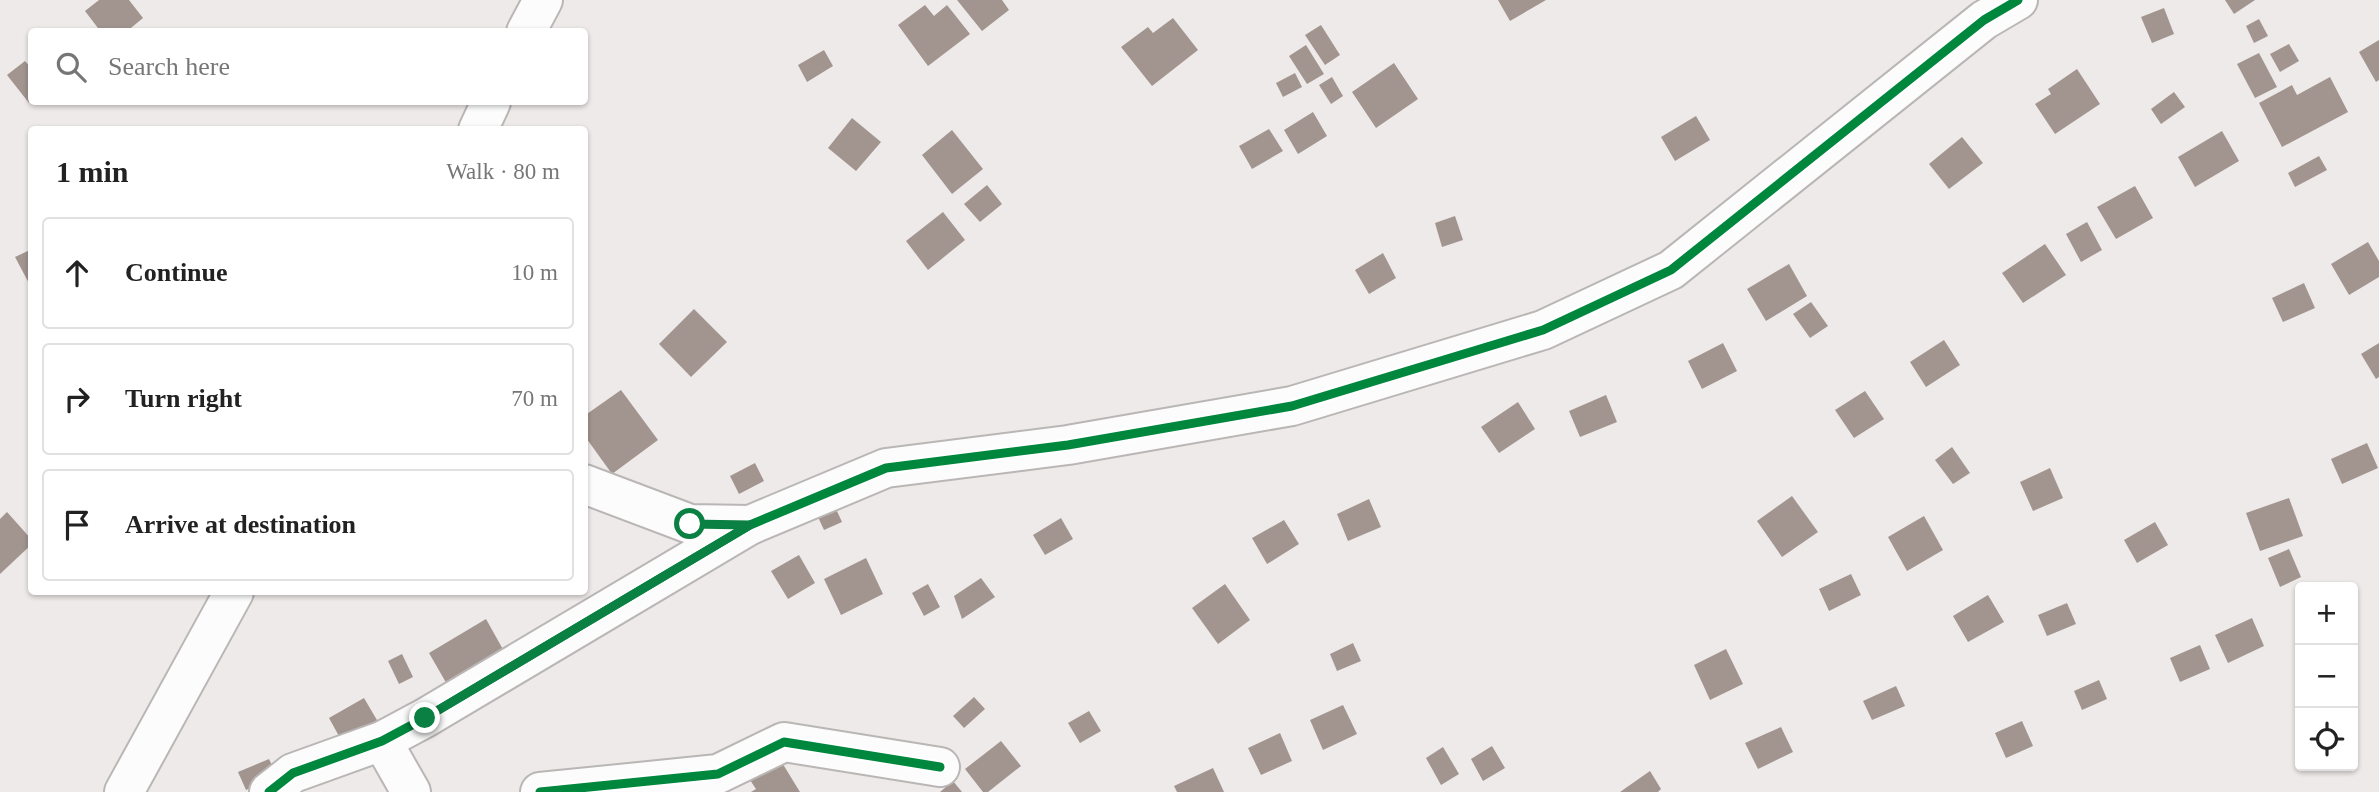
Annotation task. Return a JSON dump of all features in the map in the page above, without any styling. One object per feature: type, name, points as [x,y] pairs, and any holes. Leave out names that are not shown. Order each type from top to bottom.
[{"type":"street","points":[[528,28],[543,0]]},
{"type":"street","points":[[269,792],[293,774],[382,741],[750,525],[886,468],[1068,445],[1292,406],[1543,330],[1671,270],[1984,20],[2018,0]]},
{"type":"street","points":[[480,126],[490,105]]},
{"type":"street","points":[[588,486],[690,524],[750,525]]},
{"type":"street","points":[[124,792],[232,595]]},
{"type":"street","points":[[382,741],[411,792]]},
{"type":"street","points":[[540,792],[718,774],[784,742],[940,767]]},
{"type":"building","points":[[99,0],[129,0],[143,18],[131,28],[98,28],[85,11]]},
{"type":"building","points":[[957,0],[1002,0],[1009,10],[982,31]]},
{"type":"building","points":[[1498,0],[1546,0],[1510,21]]},
{"type":"building","points":[[2225,0],[2255,0],[2234,14]]},
{"type":"building","points":[[925,5],[934,16],[947,5],[970,34],[928,66],[898,25]]},
{"type":"building","points":[[2164,8],[2174,34],[2152,43],[2141,17]]},
{"type":"building","points":[[1173,18],[1198,50],[1152,86],[1121,47],[1148,27],[1153,33]]},
{"type":"building","points":[[2259,19],[2268,36],[2254,43],[2246,26]]},
{"type":"building","points":[[1321,25],[1340,55],[1325,65],[1305,35]]},
{"type":"building","points":[[2379,40],[2379,80],[2376,82],[2359,52]]},
{"type":"building","points":[[2289,44],[2299,61],[2280,72],[2270,54]]},
{"type":"building","points":[[1306,45],[1324,74],[1307,84],[1289,56]]},
{"type":"building","points":[[824,50],[833,66],[807,82],[798,65]]},
{"type":"building","points":[[2259,53],[2277,87],[2255,98],[2237,64]]},
{"type":"building","points":[[25,61],[28,64],[28,102],[7,75]]},
{"type":"building","points":[[1394,63],[1418,99],[1376,128],[1352,92]]},
{"type":"building","points":[[2077,69],[2100,104],[2055,134],[2035,104],[2051,94],[2048,89]]},
{"type":"building","points":[[1295,73],[1302,87],[1283,97],[1276,83]]},
{"type":"building","points":[[1332,77],[1343,96],[1331,104],[1319,85]]},
{"type":"building","points":[[2330,77],[2348,112],[2282,147],[2259,103],[2292,85],[2297,95]]},
{"type":"building","points":[[2174,92],[2185,107],[2161,124],[2151,109]]},
{"type":"building","points":[[1313,112],[1327,136],[1298,154],[1284,130]]},
{"type":"building","points":[[1696,116],[1710,140],[1675,161],[1661,137]]},
{"type":"building","points":[[852,118],[881,142],[856,171],[828,148]]},
{"type":"building","points":[[1269,129],[1283,151],[1252,169],[1239,146]]},
{"type":"building","points":[[952,130],[983,169],[952,194],[922,155]]},
{"type":"building","points":[[2222,131],[2239,161],[2195,187],[2178,157]]},
{"type":"building","points":[[1962,137],[1983,163],[1949,189],[1929,164]]},
{"type":"building","points":[[2319,156],[2327,170],[2295,187],[2288,173]]},
{"type":"building","points":[[987,185],[1002,204],[980,222],[964,204]]},
{"type":"building","points":[[2135,186],[2153,218],[2116,239],[2097,207]]},
{"type":"building","points":[[943,212],[965,240],[928,270],[906,241]]},
{"type":"building","points":[[1455,216],[1463,240],[1442,247],[1435,223]]},
{"type":"building","points":[[2087,222],[2102,250],[2081,262],[2066,234]]},
{"type":"building","points":[[2368,242],[2379,261],[2379,277],[2349,295],[2331,264]]},
{"type":"building","points":[[2045,244],[2066,275],[2023,303],[2002,273]]},
{"type":"building","points":[[28,251],[28,281],[15,257]]},
{"type":"building","points":[[1383,253],[1396,278],[1369,294],[1355,270]]},
{"type":"building","points":[[1789,264],[1807,296],[1766,321],[1747,289]]},
{"type":"building","points":[[2304,283],[2315,308],[2283,322],[2272,298]]},
{"type":"building","points":[[1811,302],[1828,326],[1810,338],[1793,314]]},
{"type":"building","points":[[694,309],[727,342],[691,377],[659,344]]},
{"type":"building","points":[[1944,340],[1960,365],[1926,387],[1910,362]]},
{"type":"building","points":[[1723,343],[1737,371],[1702,389],[1688,361]]},
{"type":"building","points":[[2379,343],[2379,377],[2376,379],[2361,354]]},
{"type":"building","points":[[621,390],[658,440],[612,474],[588,441],[588,413]]},
{"type":"building","points":[[1865,391],[1884,419],[1854,438],[1835,410]]},
{"type":"building","points":[[1606,395],[1617,422],[1580,437],[1569,411]]},
{"type":"building","points":[[1518,402],[1535,429],[1499,453],[1481,427]]},
{"type":"building","points":[[2367,443],[2378,468],[2342,484],[2331,459]]},
{"type":"building","points":[[1952,447],[1970,473],[1953,484],[1935,460]]},
{"type":"building","points":[[755,463],[764,481],[739,494],[730,476]]},
{"type":"building","points":[[2050,468],[2063,498],[2033,511],[2020,482]]},
{"type":"building","points":[[1792,496],[1818,532],[1782,557],[1757,521]]},
{"type":"building","points":[[2289,498],[2303,536],[2260,551],[2246,513]]},
{"type":"building","points":[[1369,499],[1381,527],[1348,541],[1337,514]]},
{"type":"building","points":[[836,509],[842,522],[824,530],[818,517]]},
{"type":"building","points":[[7,512],[28,536],[28,548],[0,574],[0,519]]},
{"type":"building","points":[[1924,516],[1943,550],[1907,571],[1888,537]]},
{"type":"building","points":[[1061,518],[1073,539],[1045,555],[1033,535]]},
{"type":"building","points":[[1284,520],[1299,544],[1267,564],[1252,538]]},
{"type":"building","points":[[2155,522],[2168,545],[2137,563],[2124,540]]},
{"type":"building","points":[[2289,549],[2301,577],[2280,587],[2268,558]]},
{"type":"building","points":[[799,555],[815,583],[788,599],[771,571]]},
{"type":"building","points":[[866,558],[883,594],[841,615],[824,579]]},
{"type":"building","points":[[1851,574],[1861,595],[1829,611],[1819,589]]},
{"type":"building","points":[[981,578],[995,597],[962,619],[954,596]]},
{"type":"building","points":[[928,584],[940,607],[924,616],[912,593]]},
{"type":"building","points":[[1225,584],[1250,620],[1218,644],[1192,608]]},
{"type":"building","points":[[1988,595],[2004,622],[1968,642],[1953,616]]},
{"type":"building","points":[[2067,603],[2076,624],[2047,636],[2038,615]]},
{"type":"building","points":[[2252,618],[2264,646],[2228,663],[2215,635]]},
{"type":"building","points":[[486,619],[505,653],[448,686],[429,653]]},
{"type":"building","points":[[1353,643],[1361,661],[1337,671],[1330,654]]},
{"type":"building","points":[[2200,645],[2210,669],[2180,682],[2170,658]]},
{"type":"building","points":[[1726,649],[1743,684],[1710,700],[1694,665]]},
{"type":"building","points":[[402,654],[413,677],[399,684],[388,661]]},
{"type":"building","points":[[2099,680],[2107,699],[2082,710],[2074,691]]},
{"type":"building","points":[[1896,686],[1905,706],[1872,720],[1863,701]]},
{"type":"building","points":[[974,697],[985,709],[964,728],[953,716]]},
{"type":"building","points":[[364,698],[381,727],[345,747],[329,718]]},
{"type":"building","points":[[1343,705],[1357,734],[1323,750],[1310,720]]},
{"type":"building","points":[[1089,711],[1101,731],[1080,743],[1068,723]]},
{"type":"building","points":[[2022,721],[2033,746],[2006,758],[1995,733]]},
{"type":"building","points":[[1781,727],[1793,752],[1758,769],[1745,743]]},
{"type":"building","points":[[1280,733],[1292,761],[1261,775],[1248,748]]},
{"type":"building","points":[[1001,741],[1021,766],[988,792],[983,792],[965,769]]},
{"type":"building","points":[[1492,746],[1505,768],[1483,781],[1471,759]]},
{"type":"building","points":[[1443,747],[1459,774],[1441,785],[1426,758]]},
{"type":"building","points":[[269,759],[277,776],[246,790],[238,772]]},
{"type":"building","points":[[781,761],[800,792],[751,792],[756,789],[750,780]]},
{"type":"building","points":[[1213,768],[1224,792],[1177,792],[1174,786]]},
{"type":"building","points":[[1650,771],[1661,789],[1658,792],[1620,792]]},
{"type":"building","points":[[953,781],[962,792],[940,792]]},
{"type":"cycle path","points":[[269,792],[293,773],[382,741],[425,718],[750,525],[886,468],[1068,445],[1292,406],[1543,330],[1671,270],[1984,20],[2018,0]]},
{"type":"cycle path","points":[[540,792],[718,774],[784,742],[940,767]]},
{"type":"route","points":[[425,718],[750,525],[690,524]]}]
